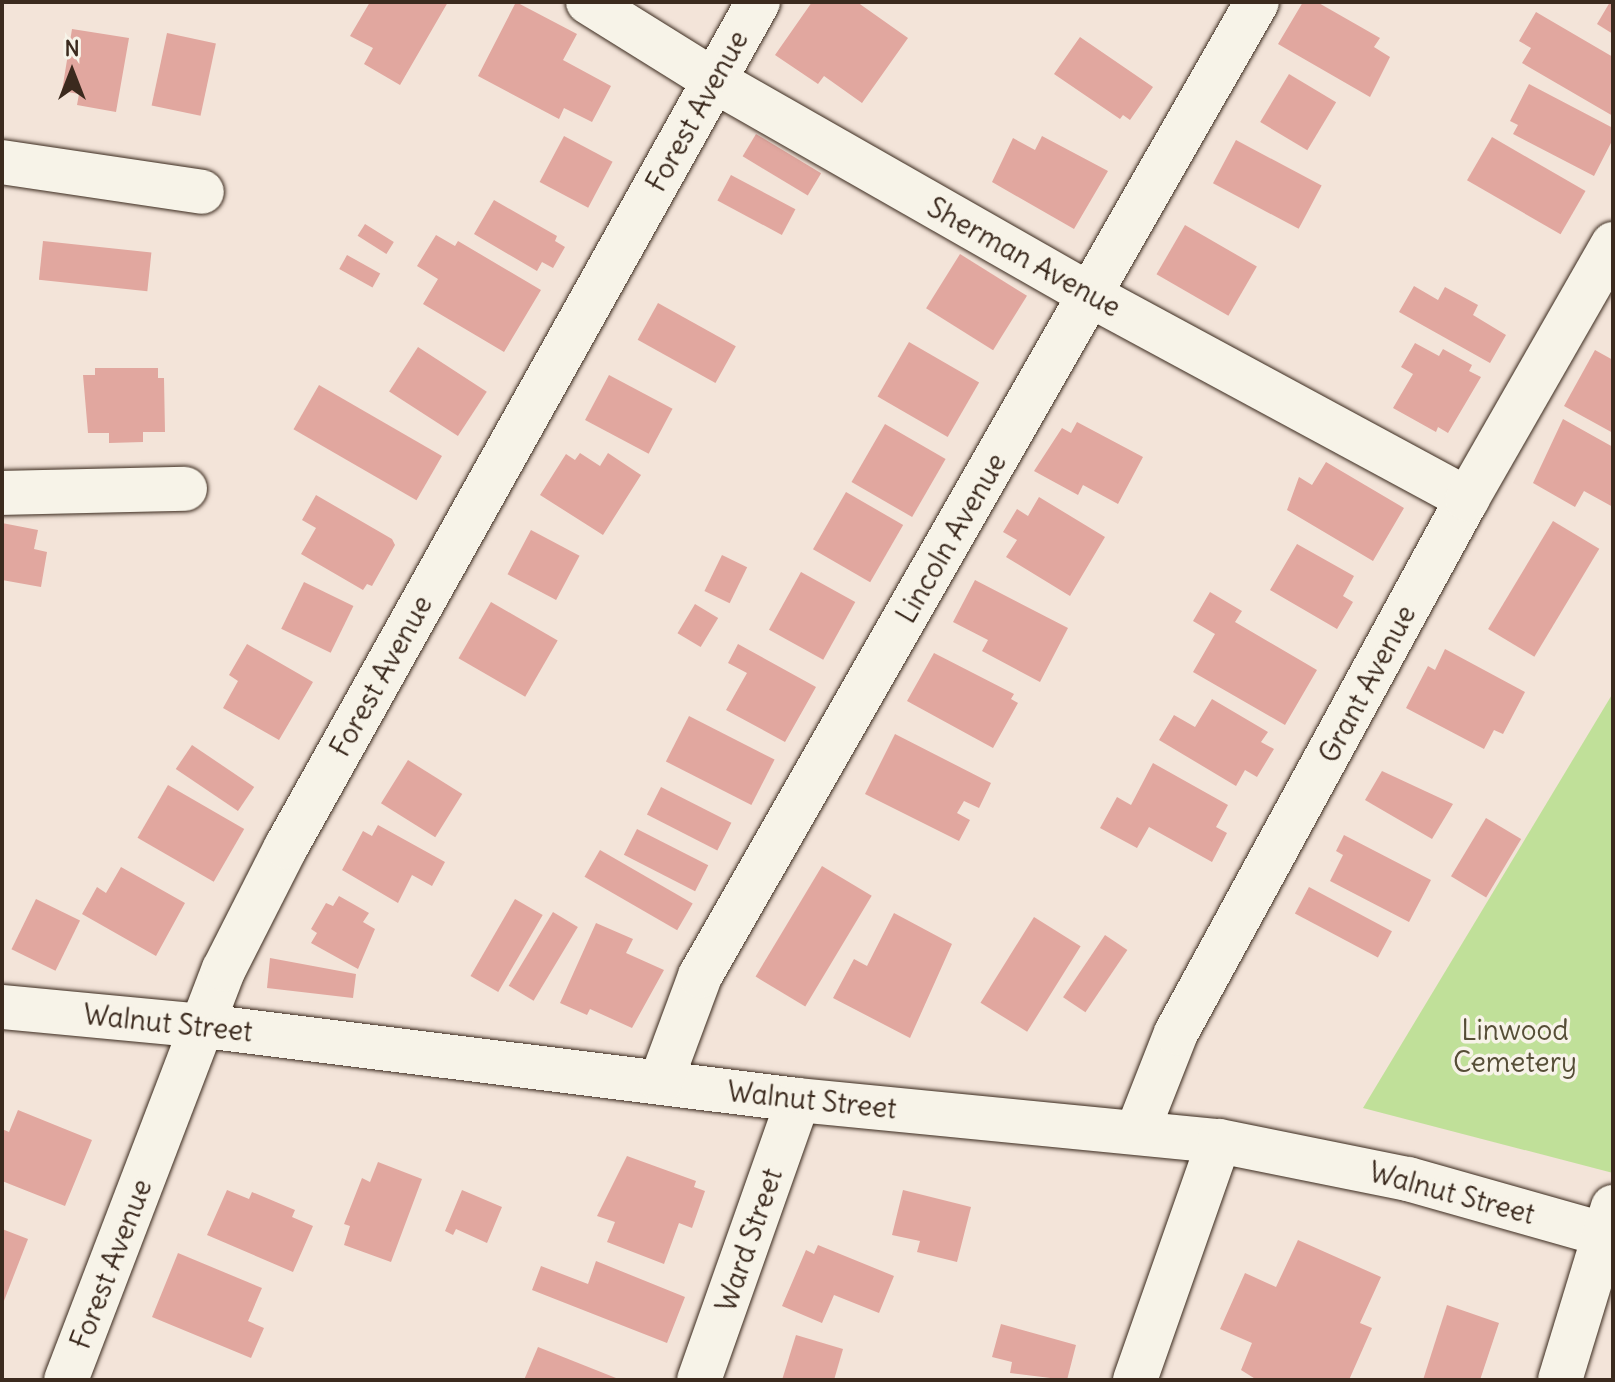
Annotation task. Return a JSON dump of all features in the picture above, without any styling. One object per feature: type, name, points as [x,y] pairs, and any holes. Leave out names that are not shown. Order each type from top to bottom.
[{"type":"street","name":"Sherman Avenue","points":[[588,2],[715,81],[1090,295],[1467,499]]},
{"type":"street","name":"Forest Avenue","points":[[66,1380],[224,969],[286,847],[758,2]]},
{"type":"street","name":"Lincoln Avenue","points":[[661,1081],[700,976],[1257,2]]},
{"type":"street","points":[[2,162],[202,192]]},
{"type":"street","name":"Grant Avenue","points":[[1137,1132],[1176,1033],[1467,499],[1613,244]]},
{"type":"street","points":[[2,493],[185,489]]},
{"type":"street","name":"Walnut Street","points":[[2,1007],[204,1026],[798,1100],[1219,1141],[1408,1179],[1611,1227]]},
{"type":"street","name":"Ward Street","points":[[699,1380],[798,1100]]},
{"type":"street","points":[[1135,1380],[1219,1141]]},
{"type":"street","points":[[1560,1380],[1611,1227]]},
{"type":"green space","name":"Linwood Cemetery","points":[[1613,693],[1613,1173],[1363,1108]]},
{"type":"building","points":[[370,2],[448,2],[400,85],[364,64],[373,48],[350,36]]},
{"type":"building","points":[[516,2],[577,34],[563,60],[611,86],[592,122],[564,108],[559,119],[478,76]]},
{"type":"building","points":[[812,2],[857,2],[908,38],[862,103],[824,76],[818,84],[775,55]]},
{"type":"building","points":[[1303,2],[1317,2],[1380,38],[1374,47],[1390,57],[1370,97],[1278,44]]},
{"type":"building","points":[[1610,2],[1613,2],[1613,34],[1597,24]]},
{"type":"building","points":[[1536,12],[1613,57],[1613,116],[1522,63],[1531,48],[1519,41]]},
{"type":"building","points":[[72,29],[129,38],[116,112],[77,105],[79,94],[62,91]]},
{"type":"building","points":[[167,33],[216,43],[201,116],[152,105]]},
{"type":"building","points":[[1080,37],[1153,87],[1130,120],[1123,115],[1120,119],[1054,74]]},
{"type":"building","points":[[1289,74],[1336,102],[1307,150],[1260,122]]},
{"type":"building","points":[[1529,84],[1613,128],[1613,139],[1594,176],[1513,134],[1518,125],[1510,121]]},
{"type":"building","points":[[756,134],[821,173],[808,195],[743,156]]},
{"type":"building","points":[[564,136],[613,162],[588,208],[540,182]]},
{"type":"building","points":[[1042,136],[1108,171],[1074,229],[992,182],[1013,138],[1035,150]]},
{"type":"building","points":[[1492,137],[1586,191],[1561,234],[1467,180]]},
{"type":"building","points":[[1236,140],[1322,186],[1299,229],[1213,183]]},
{"type":"building","points":[[731,175],[795,209],[782,235],[717,201]]},
{"type":"building","points":[[494,200],[557,236],[555,241],[565,247],[553,268],[542,262],[537,271],[474,234]]},
{"type":"building","points":[[365,224],[394,242],[386,254],[358,236]]},
{"type":"building","points":[[1185,225],[1257,266],[1228,316],[1156,274]]},
{"type":"building","points":[[436,235],[455,246],[458,241],[541,290],[504,352],[423,304],[438,279],[417,266]]},
{"type":"building","points":[[43,241],[151,252],[147,291],[39,280]]},
{"type":"building","points":[[960,254],[1027,296],[993,350],[926,308]]},
{"type":"building","points":[[347,255],[380,273],[372,287],[339,269]]},
{"type":"building","points":[[1414,286],[1438,300],[1445,287],[1478,305],[1473,315],[1506,335],[1490,363],[1399,312]]},
{"type":"building","points":[[658,303],[736,346],[715,383],[638,340]]},
{"type":"building","points":[[909,342],[979,382],[948,437],[878,397]]},
{"type":"building","points":[[1415,343],[1439,356],[1443,349],[1472,365],[1469,371],[1481,377],[1448,433],[1438,427],[1436,432],[1393,408],[1413,374],[1401,367]]},
{"type":"building","points":[[418,347],[487,392],[458,436],[389,391]]},
{"type":"building","points":[[1595,350],[1613,360],[1613,433],[1564,406]]},
{"type":"building","points":[[95,368],[158,368],[158,378],[164,378],[165,432],[143,432],[143,442],[109,443],[109,433],[88,433],[83,375],[95,375]]},
{"type":"building","points":[[609,375],[673,409],[649,454],[585,420]]},
{"type":"building","points":[[319,385],[442,456],[416,500],[294,429]]},
{"type":"building","points":[[1563,419],[1613,447],[1613,507],[1584,491],[1575,507],[1533,483]]},
{"type":"building","points":[[1077,422],[1143,457],[1118,504],[1083,485],[1078,495],[1034,471],[1062,428],[1071,433]]},
{"type":"building","points":[[885,424],[946,459],[912,517],[852,482]]},
{"type":"building","points":[[580,453],[600,466],[608,453],[641,475],[603,535],[540,495],[566,454],[575,460]]},
{"type":"building","points":[[1326,462],[1404,508],[1373,561],[1287,510],[1299,477],[1312,485]]},
{"type":"building","points":[[846,492],[903,525],[870,582],[813,549]]},
{"type":"building","points":[[316,495],[392,539],[395,545],[372,586],[367,584],[363,590],[301,554],[316,528],[302,520]]},
{"type":"building","points":[[1039,497],[1105,537],[1070,596],[1006,557],[1017,540],[1003,532],[1017,509],[1028,516]]},
{"type":"building","points":[[1553,521],[1599,549],[1534,657],[1488,629]]},
{"type":"building","points":[[2,523],[38,530],[34,549],[47,552],[41,587],[2,580]]},
{"type":"building","points":[[531,530],[580,556],[556,600],[508,574]]},
{"type":"building","points":[[1297,544],[1354,576],[1343,596],[1353,602],[1337,629],[1270,590]]},
{"type":"building","points":[[722,555],[747,567],[730,603],[704,591]]},
{"type":"building","points":[[801,572],[855,602],[823,660],[769,630]]},
{"type":"building","points":[[975,580],[1068,628],[1040,682],[982,651],[988,640],[953,622]]},
{"type":"building","points":[[304,582],[353,606],[331,653],[281,629]]},
{"type":"building","points":[[1210,592],[1242,611],[1235,622],[1317,670],[1285,725],[1193,672],[1215,634],[1193,621]]},
{"type":"building","points":[[491,602],[558,640],[525,697],[458,658]]},
{"type":"building","points":[[695,604],[718,618],[701,647],[677,633]]},
{"type":"building","points":[[247,644],[313,682],[279,740],[223,708],[238,681],[229,675]]},
{"type":"building","points":[[738,644],[816,687],[785,742],[726,710],[747,673],[728,663]]},
{"type":"building","points":[[1445,649],[1525,692],[1503,734],[1494,730],[1484,749],[1406,708],[1428,666],[1435,670]]},
{"type":"building","points":[[934,653],[1014,694],[1011,699],[1018,703],[993,748],[907,701]]},
{"type":"building","points":[[1212,699],[1268,732],[1261,742],[1274,749],[1257,777],[1245,770],[1236,786],[1159,740],[1174,715],[1195,727]]},
{"type":"building","points":[[689,716],[775,760],[751,805],[666,761]]},
{"type":"building","points":[[895,734],[991,783],[979,808],[964,801],[957,813],[970,820],[959,841],[865,794]]},
{"type":"building","points":[[192,745],[254,787],[238,811],[176,769]]},
{"type":"building","points":[[408,760],[462,794],[435,837],[381,803]]},
{"type":"building","points":[[1153,763],[1228,805],[1216,827],[1227,833],[1212,862],[1149,827],[1137,848],[1100,828],[1117,797],[1131,805]]},
{"type":"building","points":[[1382,771],[1453,804],[1432,839],[1365,800]]},
{"type":"building","points":[[168,785],[244,829],[214,882],[138,838]]},
{"type":"building","points":[[661,787],[731,823],[717,850],[647,815]]},
{"type":"building","points":[[1486,818],[1521,839],[1486,897],[1451,876]]},
{"type":"building","points":[[378,825],[445,862],[432,886],[412,875],[398,903],[342,870],[363,831],[372,836]]},
{"type":"building","points":[[637,829],[708,865],[695,891],[624,855]]},
{"type":"building","points":[[1344,835],[1431,880],[1409,922],[1330,881],[1343,855],[1336,851]]},
{"type":"building","points":[[600,850],[693,904],[677,930],[584,877]]},
{"type":"building","points":[[822,866],[872,896],[805,1006],[756,977]]},
{"type":"building","points":[[121,867],[185,903],[156,956],[82,914],[97,887],[106,893]]},
{"type":"building","points":[[1309,887],[1392,931],[1378,958],[1295,913]]},
{"type":"building","points":[[339,896],[369,913],[363,922],[375,929],[358,969],[311,943],[317,933],[311,929],[326,903],[333,906]]},
{"type":"building","points":[[36,899],[80,920],[55,971],[11,949]]},
{"type":"building","points":[[515,899],[543,915],[498,992],[470,976]]},
{"type":"building","points":[[553,912],[578,927],[534,1001],[509,986]]},
{"type":"building","points":[[894,913],[952,944],[910,1038],[833,998],[854,959],[867,966]]},
{"type":"building","points":[[1034,917],[1081,946],[1027,1032],[980,1003]]},
{"type":"building","points":[[596,923],[633,939],[626,953],[664,970],[632,1028],[590,1009],[587,1015],[560,1003]]},
{"type":"building","points":[[1105,935],[1127,950],[1085,1012],[1063,997]]},
{"type":"building","points":[[270,958],[356,974],[353,998],[267,988]]},
{"type":"building","points":[[18,1110],[92,1140],[65,1206],[2,1181],[2,1129],[9,1132]]},
{"type":"building","points":[[627,1156],[696,1181],[694,1187],[705,1191],[692,1228],[679,1223],[664,1264],[607,1242],[615,1222],[597,1216]]},
{"type":"building","points":[[378,1162],[422,1179],[391,1262],[344,1245],[350,1226],[344,1224],[362,1178],[370,1182]]},
{"type":"building","points":[[227,1190],[249,1199],[252,1192],[295,1210],[292,1217],[313,1226],[293,1272],[207,1235]]},
{"type":"building","points":[[462,1190],[502,1207],[487,1243],[456,1229],[453,1235],[445,1231]]},
{"type":"building","points":[[903,1190],[971,1207],[957,1262],[917,1252],[920,1241],[892,1235]]},
{"type":"building","points":[[2,1229],[28,1239],[2,1306]]},
{"type":"building","points":[[1298,1240],[1381,1277],[1360,1323],[1372,1328],[1349,1380],[1257,1380],[1241,1370],[1252,1343],[1220,1329],[1245,1273],[1276,1287]]},
{"type":"building","points":[[818,1245],[894,1276],[879,1313],[834,1295],[822,1323],[782,1306],[806,1250],[814,1254]]},
{"type":"building","points":[[178,1253],[262,1288],[248,1321],[264,1328],[251,1358],[152,1317]]},
{"type":"building","points":[[596,1261],[685,1297],[667,1343],[532,1290],[541,1266],[588,1284]]},
{"type":"building","points":[[1447,1305],[1499,1323],[1480,1380],[1423,1380]]},
{"type":"building","points":[[1001,1324],[1076,1345],[1067,1380],[1010,1373],[1012,1362],[992,1357]]},
{"type":"building","points":[[796,1335],[843,1349],[834,1380],[782,1380]]},
{"type":"building","points":[[538,1347],[621,1380],[524,1380]]}]
